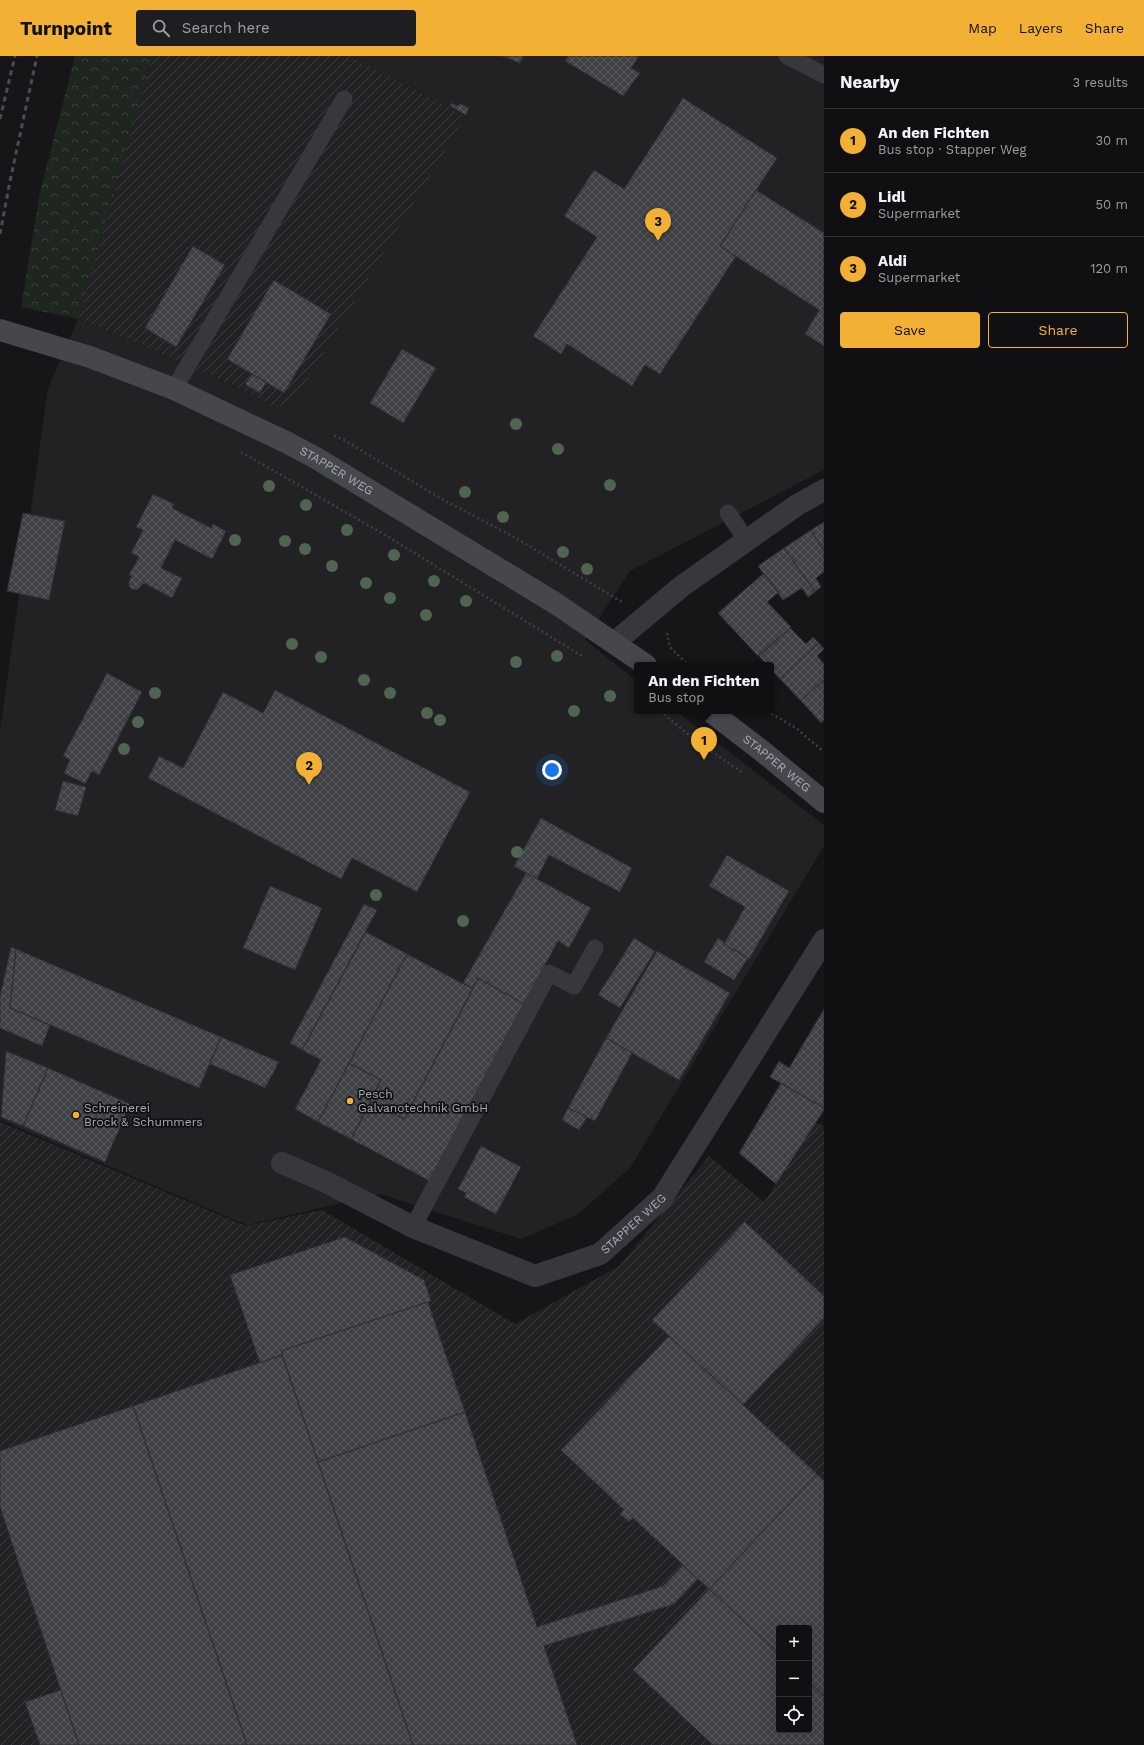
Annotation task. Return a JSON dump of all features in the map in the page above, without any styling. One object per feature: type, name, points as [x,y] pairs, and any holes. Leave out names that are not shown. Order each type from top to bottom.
[{"type":"main road","name":"STAPPER WEG","points":[[0,330],[90,357],[174,389],[280,439],[316,458],[555,603],[615,642],[642,662]]},
{"type":"main road","name":"STAPPER WEG","points":[[714,714],[757,746],[824,802]]},
{"type":"street","points":[[615,642],[682,586],[797,505],[824,490]]},
{"type":"street","name":"STAPPER WEG","points":[[282,1163],[326,1182],[413,1227],[535,1276],[600,1254],[662,1198],[824,940]]},
{"type":"lane","points":[[787,56],[824,75]]},
{"type":"lane","points":[[174,389],[344,100]]},
{"type":"lane","points":[[728,513],[747,541]]},
{"type":"lane","points":[[413,1227],[549,973],[574,986],[595,948]]},
{"type":"path","points":[[240,452],[387,536],[588,660]]},
{"type":"path","points":[[772,714],[796,728],[824,752]]},
{"type":"shaded area","points":[[153,56],[350,56],[466,116],[293,403],[276,407],[200,370],[78,319]]},
{"type":"shaded area","points":[[350,56],[824,56],[824,470],[630,571],[585,640],[634,679],[634,714],[680,714],[824,825],[824,846],[630,1168],[577,1215],[521,1239],[380,1194],[247,1225],[0,1120],[0,731],[48,388],[78,319],[200,370],[276,407],[466,116]]},
{"type":"shaded area","points":[[0,1122],[246,1226],[322,1210],[515,1324],[619,1266],[709,1156],[764,1202],[816,1122],[824,1127],[824,1745],[0,1745]]},
{"type":"green space","points":[[75,56],[153,56],[78,319],[21,307],[40,192]]},
{"type":"building","points":[[502,56],[523,56],[520,63]]},
{"type":"building","points":[[568,56],[639,56],[631,68],[640,73],[623,96],[565,61]]},
{"type":"building","points":[[683,98],[777,158],[720,246],[736,256],[660,374],[645,365],[632,386],[567,344],[561,354],[533,336],[597,237],[564,216],[594,170],[624,189]]},
{"type":"building","points":[[451,103],[457,106],[461,104],[469,108],[466,115],[450,106]]},
{"type":"building","points":[[756,190],[824,233],[824,346],[805,334],[819,310],[720,246]]},
{"type":"building","points":[[193,246],[225,265],[176,347],[145,328]]},
{"type":"building","points":[[274,280],[331,314],[284,393],[227,359]]},
{"type":"building","points":[[402,349],[436,368],[403,423],[370,403]]},
{"type":"building","points":[[252,374],[266,383],[260,393],[245,384]]},
{"type":"building","points":[[153,494],[174,504],[172,508],[211,528],[213,524],[226,531],[212,559],[175,540],[161,568],[182,578],[172,598],[144,583],[137,590],[132,589],[129,586],[132,576],[129,575],[139,557],[131,553],[143,530],[136,527]]},
{"type":"building","points":[[23,513],[65,521],[49,600],[7,591]]},
{"type":"building","points":[[824,522],[824,551],[811,530]]},
{"type":"building","points":[[811,530],[824,551],[824,572],[816,578],[821,587],[815,592],[784,548]]},
{"type":"building","points":[[784,548],[815,592],[808,597],[802,588],[783,600],[758,566]]},
{"type":"building","points":[[764,573],[779,592],[767,602],[791,627],[758,656],[718,613]]},
{"type":"building","points":[[790,628],[806,644],[813,637],[819,643],[780,679],[774,673],[774,662],[764,662],[759,656]]},
{"type":"building","points":[[819,643],[824,649],[817,656],[824,664],[824,680],[801,701],[780,679]]},
{"type":"building","points":[[107,673],[142,692],[99,775],[92,771],[85,784],[64,773],[70,760],[63,756]]},
{"type":"building","points":[[824,680],[824,720],[821,723],[801,701]]},
{"type":"building","points":[[275,690],[470,792],[417,892],[352,858],[341,879],[148,778],[159,756],[183,768],[223,692],[263,713]]},
{"type":"building","points":[[63,781],[86,787],[78,816],[55,810]]},
{"type":"building","points":[[541,818],[632,868],[620,892],[549,855],[537,879],[514,866]]},
{"type":"building","points":[[727,855],[789,891],[749,959],[724,944],[745,907],[709,886]]},
{"type":"building","points":[[526,873],[591,908],[569,948],[558,941],[524,1004],[478,978],[472,988],[463,983]]},
{"type":"building","points":[[270,886],[322,908],[295,970],[243,948]]},
{"type":"building","points":[[364,904],[377,910],[302,1050],[290,1043]]},
{"type":"building","points":[[366,932],[407,954],[318,1122],[295,1109],[321,1060],[302,1050]]},
{"type":"building","points":[[634,938],[655,951],[620,1008],[598,995]]},
{"type":"building","points":[[718,938],[724,942],[724,944],[748,958],[734,980],[704,962]]},
{"type":"building","points":[[11,947],[16,949],[10,1008],[50,1025],[42,1046],[0,1028],[0,996]]},
{"type":"building","points":[[16,949],[221,1037],[199,1088],[10,1008]]},
{"type":"building","points":[[657,951],[730,993],[679,1080],[606,1038]]},
{"type":"building","points":[[407,954],[473,989],[404,1119],[370,1101],[381,1080],[349,1063]]},
{"type":"building","points":[[478,978],[524,1004],[430,1181],[351,1139],[371,1102],[404,1119]]},
{"type":"building","points":[[824,1009],[824,1108],[770,1077],[779,1061],[789,1068]]},
{"type":"building","points":[[221,1037],[279,1062],[265,1088],[210,1064]]},
{"type":"building","points":[[606,1038],[632,1053],[595,1121],[568,1108]]},
{"type":"building","points":[[6,1051],[48,1068],[23,1126],[1,1117]]},
{"type":"building","name":"Pesch Galvanotechnik GmbH","points":[[349,1063],[381,1080],[351,1139],[318,1122]]},
{"type":"building","name":"Schreinerei Brock & Schummers","points":[[48,1068],[130,1104],[105,1162],[23,1126]]},
{"type":"building","points":[[781,1083],[824,1108],[824,1110],[776,1184],[739,1153]]},
{"type":"building","points":[[568,1108],[587,1117],[579,1130],[562,1120]]},
{"type":"building","points":[[481,1146],[521,1167],[496,1214],[464,1197],[466,1193],[458,1189]]},
{"type":"building","points":[[745,1222],[824,1296],[824,1318],[743,1405],[652,1320]]},
{"type":"building","points":[[345,1237],[424,1280],[431,1301],[281,1351],[282,1355],[260,1363],[230,1275]]},
{"type":"building","points":[[428,1302],[465,1412],[318,1462],[281,1351]]},
{"type":"building","points":[[669,1336],[817,1474],[709,1589],[633,1518],[629,1522],[620,1514],[624,1510],[561,1450]]},
{"type":"building","points":[[282,1355],[413,1745],[247,1745],[133,1406]]},
{"type":"building","points":[[133,1406],[247,1745],[79,1745],[0,1507],[0,1451]]},
{"type":"building","points":[[465,1412],[537,1627],[663,1586],[683,1565],[698,1579],[674,1604],[544,1646],[577,1745],[413,1745],[318,1462]]},
{"type":"building","points":[[817,1474],[824,1481],[824,1696],[812,1685],[812,1625],[776,1625],[776,1651],[709,1589]]},
{"type":"building","points":[[709,1589],[776,1651],[776,1733],[812,1733],[812,1685],[824,1696],[824,1745],[713,1745],[633,1670]]},
{"type":"building","points":[[61,1690],[79,1745],[40,1745],[25,1702]]},
{"type":"railway","points":[[0,119],[15,56]]},
{"type":"railway","points":[[0,234],[37,56]]},
{"type":"place","name":"Aldi","points":[[658,241]]},
{"type":"place","name":"An den Fichten","points":[[704,760]]},
{"type":"place","name":"Lidl","points":[[309,785]]},
{"type":"place","name":"Pesch Galvanotechnik GmbH","points":[[350,1101]]},
{"type":"place","name":"Schreinerei Brock & Schummers","points":[[76,1115]]}]
